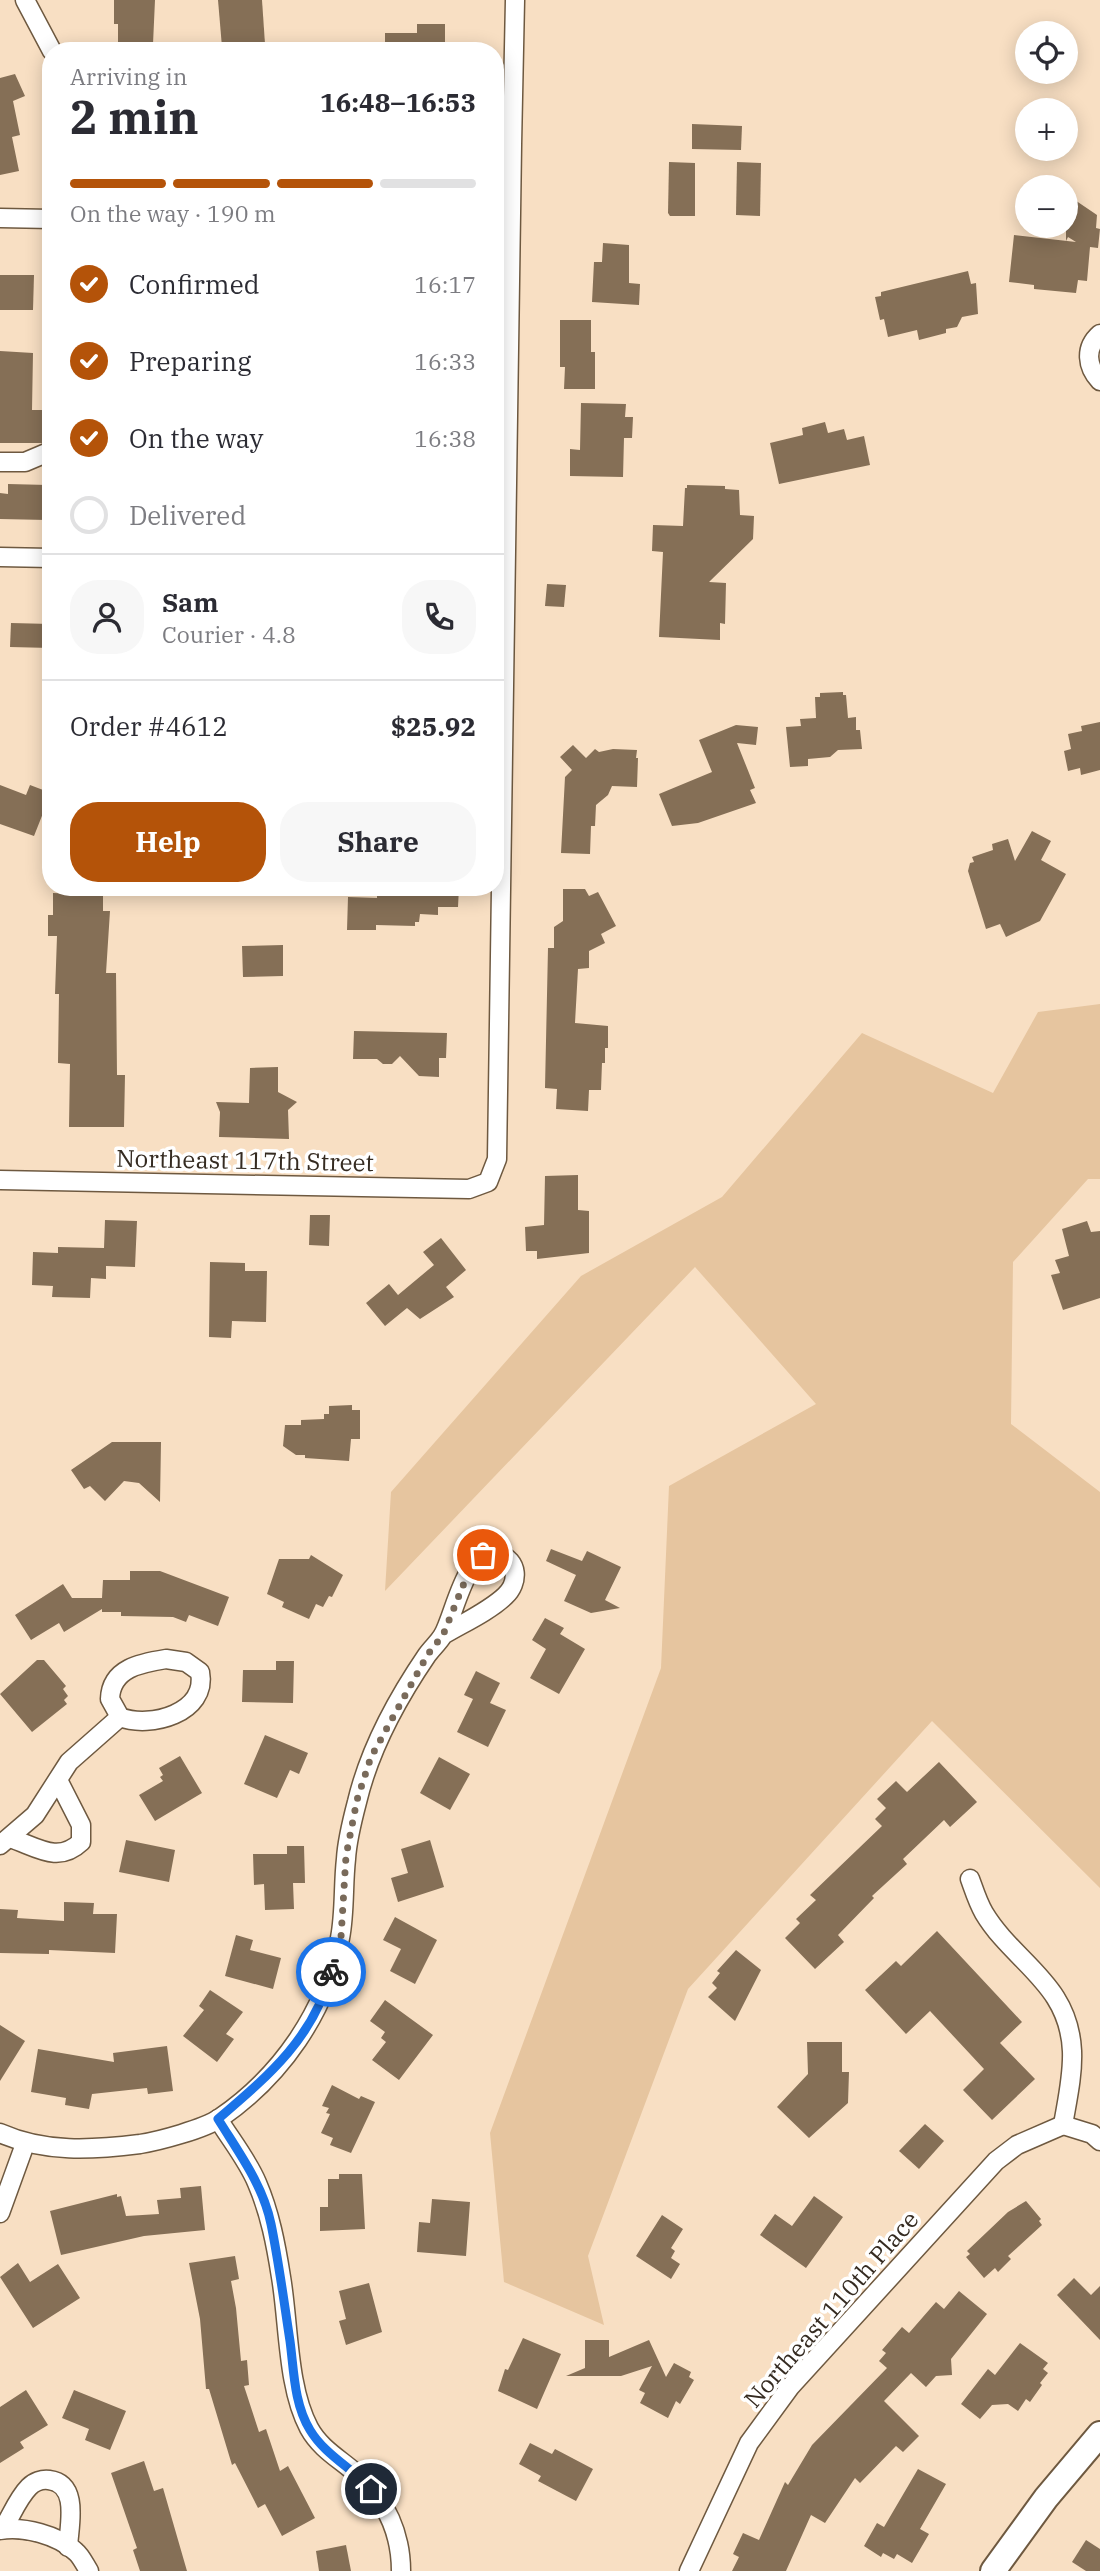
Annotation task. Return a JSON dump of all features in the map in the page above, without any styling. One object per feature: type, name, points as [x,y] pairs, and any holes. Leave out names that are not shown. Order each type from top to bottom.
[{"type":"main road","points":[[993,2571],[1046,2498],[1100,2434]]},
{"type":"street","points":[[25,0],[47,42]]},
{"type":"street","points":[[504,189],[514,0]]},
{"type":"street","points":[[0,218],[42,219]]},
{"type":"street","points":[[1100,334],[1091,346],[1089,355],[1093,374],[1100,381]]},
{"type":"street","points":[[0,462],[25,462],[42,455]]},
{"type":"street","points":[[0,557],[42,558]]},
{"type":"street","name":"Northeast 117th Street","points":[[0,1180],[469,1189],[488,1182],[497,1159],[498,896]]},
{"type":"street","points":[[0,2133],[25,2144],[99,2149],[157,2142],[218,2119],[277,2068],[308,2026],[328,1983],[341,1937],[346,1856],[357,1800],[371,1757],[428,1654],[443,1635],[471,1566],[483,1555],[499,1554],[506,1558],[515,1570],[514,1585],[505,1597],[443,1635]]},
{"type":"street","points":[[176,1660],[186,1662],[200,1672],[201,1692],[190,1707],[141,1721],[120,1717],[110,1699],[111,1689],[121,1673],[132,1666],[176,1660]]},
{"type":"street","points":[[5,1842],[35,1815],[69,1762],[120,1717]]},
{"type":"street","points":[[5,1842],[52,1854],[70,1852],[81,1842],[81,1825],[58,1780]]},
{"type":"street","points":[[970,1879],[985,1915],[1052,1991],[1067,2021],[1072,2060],[1063,2126],[1092,2134],[1100,2141]]},
{"type":"street","points":[[218,2119],[256,2181],[270,2221],[281,2278],[298,2401],[310,2430],[333,2457],[359,2475],[383,2503],[397,2535],[401,2571]]},
{"type":"street","name":"Northeast 110th Place","points":[[689,2571],[749,2443],[790,2387],[996,2161],[1017,2145],[1063,2126]]},
{"type":"street","points":[[0,2213],[25,2144]]},
{"type":"street","points":[[1,2530],[29,2487],[35,2482],[51,2480],[63,2487],[70,2498],[68,2547]]},
{"type":"street","points":[[1,2530],[12,2528],[38,2533],[77,2552],[89,2571]]},
{"type":"shaded area","points":[[1100,1004],[1100,1179],[1088,1179],[1013,1262],[1011,1424],[1100,1492],[1100,1888],[932,1721],[688,1989],[588,2256],[604,2325],[504,2282],[490,2133],[661,1668],[669,1486],[816,1404],[695,1267],[385,1591],[391,1492],[581,1276],[722,1197],[862,1033],[993,1093],[1038,1012]]},
{"type":"building","points":[[114,0],[155,0],[153,42],[118,42],[118,24],[114,24]]},
{"type":"building","points":[[218,0],[262,0],[265,42],[222,42]]},
{"type":"building","points":[[417,24],[445,24],[445,42],[385,42],[385,33],[417,33]]},
{"type":"building","points":[[15,74],[25,96],[13,101],[20,135],[12,137],[19,171],[0,175],[0,78]]},
{"type":"building","points":[[692,124],[742,126],[741,150],[692,149]]},
{"type":"building","points":[[669,162],[695,163],[695,216],[670,216],[668,213]]},
{"type":"building","points":[[737,162],[761,163],[760,216],[736,215]]},
{"type":"building","points":[[1078,202],[1097,215],[1096,228],[1100,229],[1098,248],[1090,247],[1087,281],[1078,280],[1076,293],[1034,289],[1034,285],[1009,282],[1014,235],[1015,238],[1076,242],[1070,238],[1078,238]]},
{"type":"building","points":[[603,243],[629,245],[629,283],[640,284],[639,305],[592,302],[594,262],[602,262]]},
{"type":"building","points":[[968,271],[971,284],[976,283],[978,314],[962,317],[957,327],[946,329],[946,333],[919,340],[917,330],[888,337],[884,319],[880,320],[875,297],[881,296],[881,292]]},
{"type":"building","points":[[0,275],[34,275],[33,310],[0,310]]},
{"type":"building","points":[[560,320],[591,320],[591,352],[595,352],[595,389],[564,389],[565,367],[560,367]]},
{"type":"building","points":[[0,351],[33,353],[32,410],[42,410],[42,443],[0,443]]},
{"type":"building","points":[[581,403],[626,404],[625,417],[633,417],[632,438],[624,438],[623,477],[570,476],[570,449],[580,450]]},
{"type":"building","points":[[825,422],[828,433],[844,429],[847,440],[864,436],[870,465],[779,484],[770,443],[803,435],[802,428]]},
{"type":"building","points":[[8,484],[42,485],[42,520],[0,519],[0,493],[8,494]]},
{"type":"building","points":[[687,485],[725,486],[725,489],[739,490],[740,515],[754,516],[753,539],[709,582],[726,583],[725,624],[720,623],[720,640],[659,637],[663,552],[652,551],[653,525],[683,526]]},
{"type":"building","points":[[547,584],[566,585],[564,607],[545,606]]},
{"type":"building","points":[[11,623],[42,624],[42,648],[10,647]]},
{"type":"building","points":[[843,692],[843,695],[846,695],[848,718],[856,717],[856,730],[860,730],[862,749],[838,750],[830,757],[808,759],[808,766],[790,767],[786,727],[801,726],[800,719],[816,718],[815,697],[820,697],[820,693]]},
{"type":"building","points":[[1100,722],[1100,770],[1081,775],[1080,768],[1068,771],[1064,751],[1071,749],[1068,734],[1082,731],[1081,726]]},
{"type":"building","points":[[736,725],[758,727],[756,745],[737,743],[755,788],[750,790],[756,803],[698,823],[672,826],[659,794],[712,772],[699,740]]},
{"type":"building","points":[[573,745],[586,758],[595,749],[599,752],[613,749],[637,750],[637,787],[612,786],[608,795],[596,805],[595,826],[591,826],[590,854],[561,853],[565,777],[572,770],[560,757]]},
{"type":"building","points":[[0,785],[26,795],[30,785],[42,790],[42,816],[34,836],[0,824]]},
{"type":"building","points":[[1032,831],[1051,841],[1041,860],[1066,874],[1040,921],[1006,937],[1000,924],[986,929],[968,871],[970,863],[974,862],[972,857],[993,850],[992,844],[1008,839],[1015,861]]},
{"type":"building","points":[[563,889],[585,889],[589,896],[598,892],[616,926],[601,934],[605,943],[589,951],[589,968],[578,969],[575,1023],[608,1026],[608,1048],[605,1048],[605,1063],[602,1063],[601,1090],[589,1090],[588,1111],[556,1109],[557,1089],[545,1088],[548,948],[554,948],[554,927],[563,921]]},
{"type":"building","points":[[53,896],[103,896],[103,911],[110,911],[106,973],[116,973],[117,1075],[125,1075],[124,1127],[69,1127],[70,1064],[58,1063],[59,994],[55,994],[57,936],[48,936],[48,915],[53,915]]},
{"type":"building","points":[[459,896],[458,907],[438,907],[438,915],[420,914],[419,922],[415,922],[415,926],[376,925],[376,930],[347,930],[348,897]]},
{"type":"building","points":[[283,945],[283,976],[243,977],[242,946]]},
{"type":"building","points":[[354,1031],[447,1033],[446,1058],[439,1058],[439,1077],[419,1076],[400,1056],[392,1064],[383,1064],[377,1059],[353,1059]]},
{"type":"building","points":[[278,1067],[278,1092],[297,1102],[288,1110],[289,1139],[219,1137],[220,1112],[216,1102],[249,1103],[250,1068]]},
{"type":"building","points":[[578,1175],[578,1210],[589,1211],[589,1253],[537,1259],[537,1251],[526,1251],[525,1227],[544,1225],[545,1176]]},
{"type":"building","points":[[310,1215],[330,1215],[329,1246],[309,1245]]},
{"type":"building","points":[[105,1220],[137,1221],[135,1267],[106,1266],[106,1279],[91,1278],[90,1298],[52,1297],[53,1286],[32,1285],[33,1252],[58,1253],[58,1247],[104,1248]]},
{"type":"building","points":[[1087,1221],[1091,1232],[1100,1231],[1100,1298],[1063,1310],[1051,1275],[1060,1273],[1055,1260],[1069,1256],[1062,1229]]},
{"type":"building","points":[[441,1238],[466,1270],[446,1287],[454,1297],[420,1319],[407,1308],[385,1326],[366,1303],[389,1284],[398,1295],[434,1265],[423,1252]]},
{"type":"building","points":[[210,1262],[245,1263],[245,1271],[267,1271],[266,1322],[232,1321],[231,1338],[209,1337]]},
{"type":"building","points":[[352,1405],[352,1410],[360,1410],[360,1439],[351,1439],[349,1461],[305,1458],[305,1455],[296,1455],[283,1446],[285,1425],[301,1425],[301,1420],[324,1419],[324,1414],[329,1414],[329,1406]]},
{"type":"building","points":[[112,1442],[161,1442],[160,1502],[139,1483],[124,1481],[105,1501],[90,1486],[84,1489],[71,1470]]},
{"type":"building","points":[[551,1549],[582,1561],[587,1551],[621,1567],[605,1600],[620,1608],[591,1613],[564,1601],[576,1575],[546,1561]]},
{"type":"building","points":[[311,1555],[343,1575],[332,1597],[329,1596],[323,1607],[316,1604],[309,1619],[282,1607],[284,1602],[267,1594],[279,1559],[309,1559]]},
{"type":"building","points":[[130,1571],[160,1571],[229,1597],[218,1626],[189,1615],[186,1622],[173,1617],[121,1616],[121,1612],[102,1612],[102,1609],[64,1632],[59,1623],[31,1640],[15,1615],[63,1584],[72,1598],[102,1598],[103,1580],[130,1580]]},
{"type":"building","points":[[545,1618],[564,1628],[560,1634],[585,1649],[559,1694],[530,1678],[546,1649],[532,1640]]},
{"type":"building","points":[[37,1660],[44,1660],[66,1686],[63,1689],[68,1696],[64,1700],[67,1704],[32,1732],[0,1694]]},
{"type":"building","points":[[276,1661],[294,1661],[293,1703],[242,1702],[243,1670],[276,1670]]},
{"type":"building","points":[[476,1671],[500,1683],[490,1703],[506,1710],[488,1747],[457,1732],[473,1699],[464,1695]]},
{"type":"building","points":[[265,1735],[308,1753],[299,1774],[290,1770],[277,1798],[244,1784]]},
{"type":"building","points":[[180,1756],[202,1793],[155,1821],[139,1795],[163,1781],[159,1768]]},
{"type":"building","points":[[439,1757],[470,1774],[450,1810],[420,1793]]},
{"type":"building","points":[[939,1762],[977,1802],[950,1827],[944,1820],[903,1859],[907,1864],[872,1896],[874,1898],[838,1935],[844,1942],[815,1969],[785,1938],[800,1923],[796,1919],[816,1900],[810,1895],[882,1826],[875,1819],[886,1808],[877,1799],[896,1781],[907,1792]]},
{"type":"building","points":[[126,1840],[175,1850],[169,1882],[119,1872]]},
{"type":"building","points":[[430,1840],[444,1887],[398,1902],[391,1878],[408,1873],[401,1849]]},
{"type":"building","points":[[287,1846],[304,1846],[305,1883],[293,1883],[294,1909],[265,1910],[264,1884],[254,1885],[253,1854],[287,1854]]},
{"type":"building","points":[[64,1902],[94,1903],[93,1914],[117,1914],[115,1953],[49,1950],[49,1954],[0,1953],[0,1909],[18,1910],[17,1918],[64,1921]]},
{"type":"building","points":[[395,1917],[437,1940],[415,1984],[390,1971],[401,1949],[383,1940]]},
{"type":"building","points":[[937,1931],[1022,2022],[1000,2043],[1035,2079],[992,2120],[963,2090],[984,2069],[930,2011],[906,2034],[865,1990],[896,1961],[901,1966]]},
{"type":"building","points":[[236,1935],[253,1940],[250,1950],[281,1958],[273,1989],[225,1976]]},
{"type":"building","points":[[736,1950],[761,1970],[735,2021],[708,1997],[717,1988],[712,1983],[720,1973],[717,1971]]},
{"type":"building","points":[[210,1990],[243,2012],[226,2034],[234,2039],[217,2062],[183,2036],[204,2010],[199,2006]]},
{"type":"building","points":[[385,2000],[433,2035],[399,2080],[372,2060],[386,2042],[381,2038],[385,2032],[370,2021]]},
{"type":"building","points":[[0,2025],[25,2041],[0,2081]]},
{"type":"building","points":[[807,2042],[842,2042],[842,2072],[849,2072],[848,2103],[809,2138],[777,2107],[808,2074]]},
{"type":"building","points":[[167,2046],[173,2091],[148,2094],[147,2088],[92,2094],[89,2109],[65,2105],[66,2098],[31,2092],[38,2049],[114,2062],[113,2053]]},
{"type":"building","points":[[332,2085],[359,2099],[361,2096],[375,2102],[351,2153],[330,2145],[333,2138],[321,2133],[330,2114],[326,2113],[329,2108],[322,2106]]},
{"type":"building","points":[[925,2124],[944,2141],[919,2169],[899,2151]]},
{"type":"building","points":[[339,2174],[362,2174],[365,2229],[320,2231],[320,2207],[328,2207],[328,2179],[339,2179]]},
{"type":"building","points":[[201,2186],[205,2230],[144,2236],[61,2255],[50,2211],[117,2194],[117,2197],[121,2196],[126,2216],[159,2214],[157,2200],[181,2198],[180,2188]]},
{"type":"building","points":[[814,2196],[843,2217],[806,2268],[760,2235],[775,2214],[792,2226]]},
{"type":"building","points":[[432,2199],[470,2202],[466,2256],[417,2252],[419,2222],[430,2223]]},
{"type":"building","points":[[1026,2201],[1041,2219],[1039,2221],[1042,2225],[1008,2256],[1011,2259],[998,2272],[995,2268],[984,2278],[966,2257],[970,2254],[967,2251],[1008,2212]]},
{"type":"building","points":[[662,2215],[683,2229],[671,2248],[675,2251],[671,2258],[680,2264],[671,2279],[636,2256]]},
{"type":"building","points":[[235,2256],[239,2279],[231,2281],[241,2361],[247,2360],[249,2385],[244,2386],[259,2432],[266,2429],[280,2471],[288,2466],[315,2518],[282,2536],[265,2504],[258,2508],[235,2463],[232,2465],[209,2389],[206,2389],[200,2319],[189,2263]]},
{"type":"building","points":[[18,2263],[30,2282],[58,2264],[80,2298],[33,2328],[0,2277]]},
{"type":"building","points":[[1074,2278],[1091,2295],[1100,2286],[1100,2340],[1057,2295]]},
{"type":"building","points":[[369,2283],[382,2332],[346,2345],[339,2321],[346,2319],[339,2291]]},
{"type":"building","points":[[959,2291],[987,2314],[951,2359],[952,2375],[936,2376],[926,2387],[911,2373],[884,2401],[919,2436],[903,2452],[896,2446],[860,2483],[855,2478],[825,2523],[811,2515],[786,2571],[732,2571],[739,2557],[733,2554],[743,2533],[759,2540],[785,2482],[788,2485],[812,2445],[887,2368],[879,2361],[886,2353],[882,2350],[902,2327],[909,2333],[936,2302],[944,2309]]},
{"type":"building","points":[[523,2338],[561,2354],[537,2409],[498,2391],[505,2369],[508,2370]]},
{"type":"building","points":[[585,2340],[609,2340],[609,2357],[649,2340],[666,2377],[674,2363],[691,2372],[689,2377],[694,2380],[680,2404],[676,2401],[668,2418],[640,2403],[645,2393],[639,2390],[652,2366],[621,2376],[566,2376],[585,2368]]},
{"type":"building","points":[[1020,2343],[1048,2363],[1043,2369],[1048,2373],[1040,2383],[1042,2385],[1030,2402],[1026,2399],[1018,2411],[1008,2404],[992,2405],[980,2419],[961,2404],[988,2369],[995,2375]]},
{"type":"building","points":[[26,2390],[48,2425],[20,2442],[24,2448],[0,2463],[0,2407]]},
{"type":"building","points":[[74,2390],[126,2411],[110,2450],[85,2440],[89,2429],[62,2418]]},
{"type":"building","points":[[530,2443],[552,2454],[555,2449],[593,2469],[576,2501],[538,2481],[541,2476],[519,2464]]},
{"type":"building","points":[[144,2461],[154,2491],[163,2488],[187,2571],[140,2571],[133,2550],[137,2548],[111,2473]]},
{"type":"building","points":[[918,2469],[946,2484],[920,2529],[929,2534],[912,2563],[897,2554],[894,2559],[883,2553],[881,2557],[864,2546],[877,2523],[884,2527]]},
{"type":"building","points":[[1086,2540],[1100,2549],[1100,2571],[1086,2571],[1072,2562]]},
{"type":"building","points":[[346,2545],[351,2571],[319,2571],[316,2551]]},
{"type":"way so far","points":[[331,1972],[341,1937],[346,1856],[357,1800],[371,1757],[428,1654],[443,1635],[471,1566],[483,1555]]},
{"type":"route","points":[[331,1972],[308,2026],[277,2068],[218,2119],[256,2181],[270,2221],[281,2278],[298,2401],[310,2430],[333,2457],[359,2475],[371,2489]]}]
